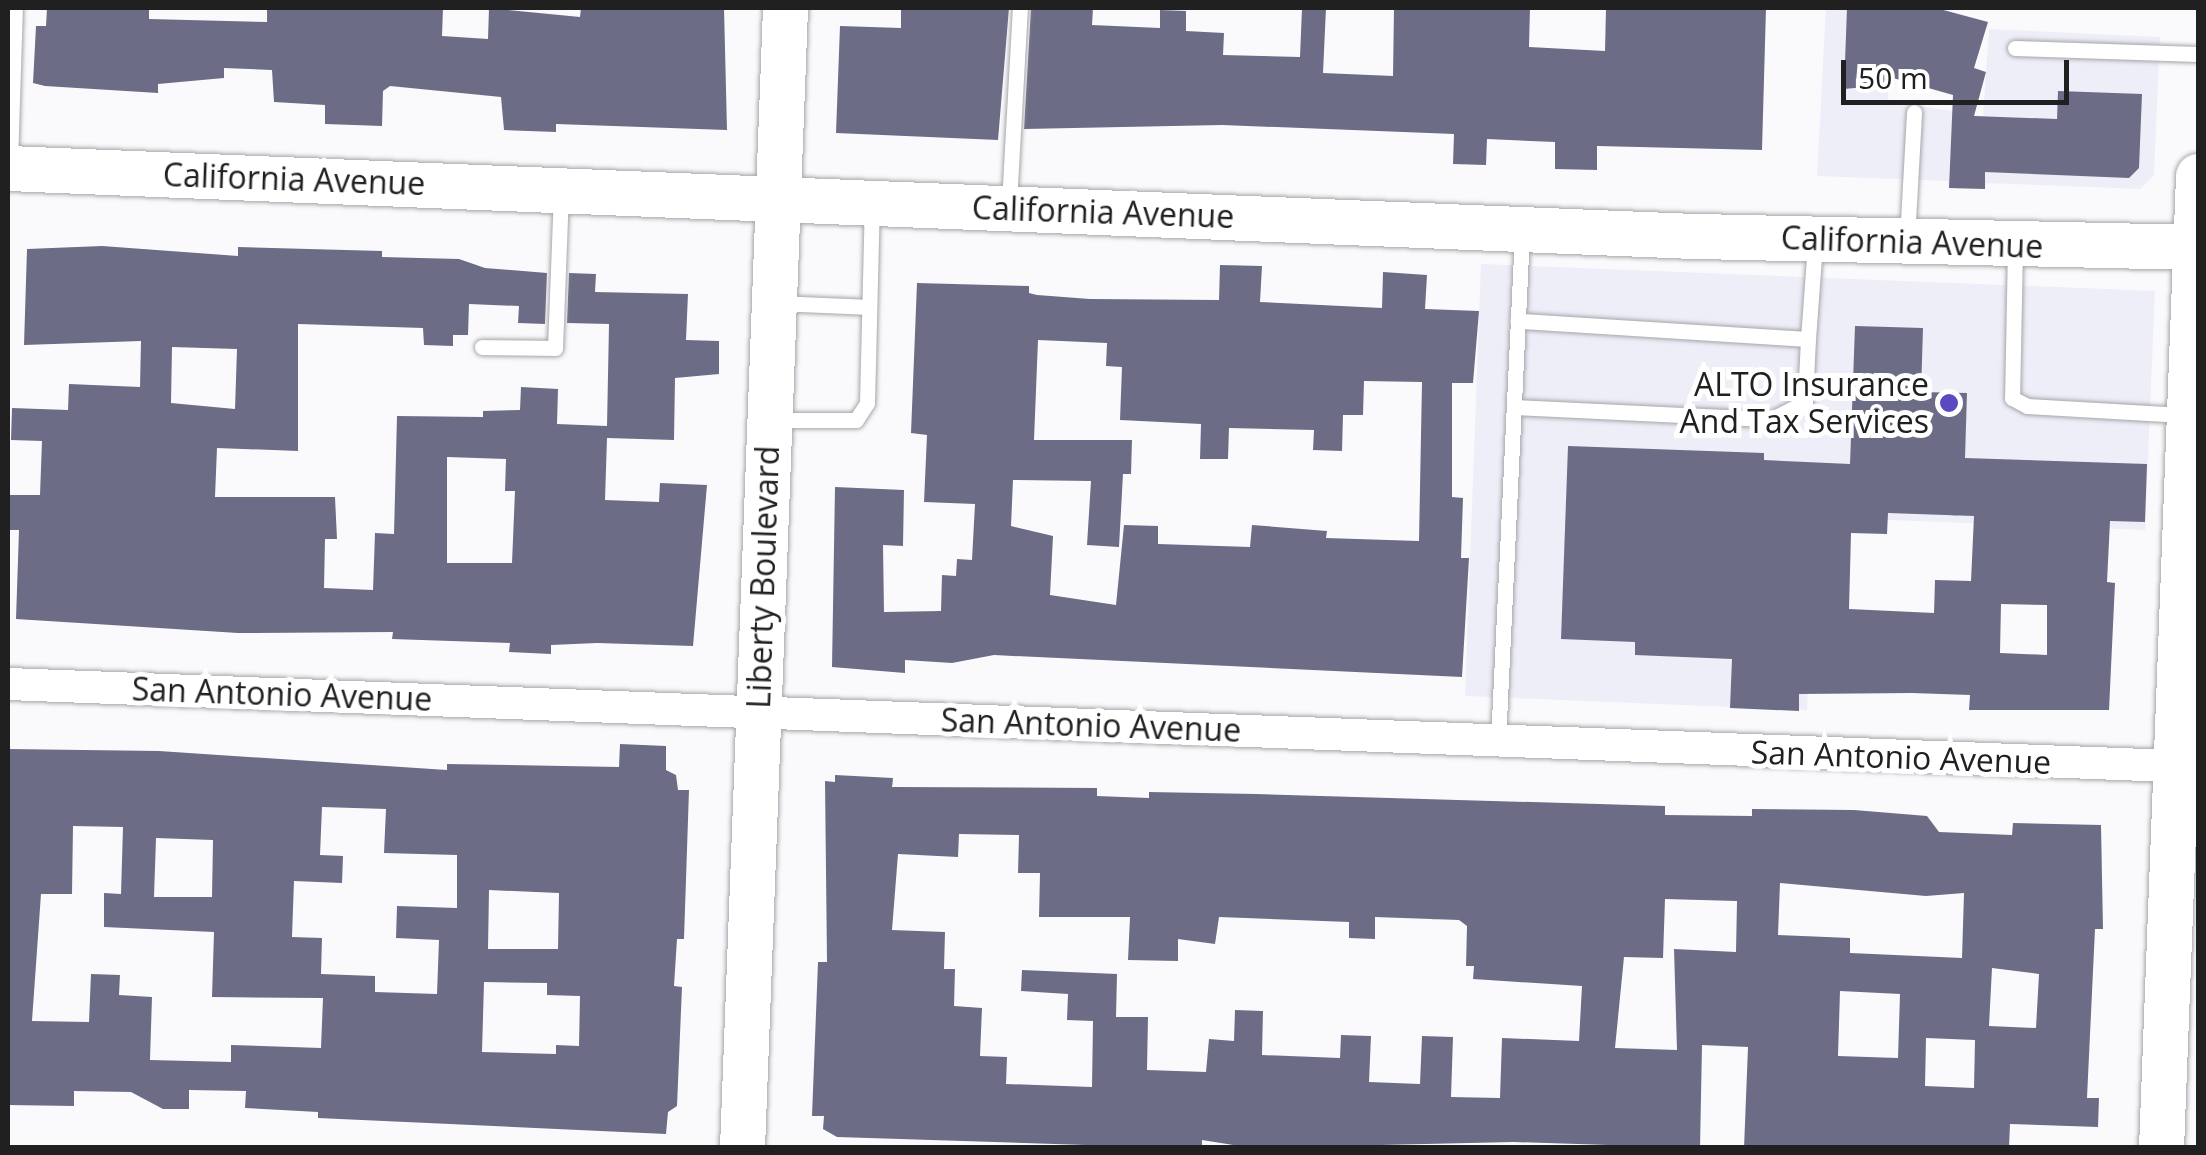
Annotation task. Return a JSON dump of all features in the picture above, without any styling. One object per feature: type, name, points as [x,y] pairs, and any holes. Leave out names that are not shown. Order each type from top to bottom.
[{"type":"main road","name":"Liberty Boulevard","points":[[742,1148],[784,8]]},
{"type":"main road","name":"California Avenue","points":[[9,168],[1815,240],[2015,247],[2197,247]]},
{"type":"main road","points":[[2161,1148],[2198,176]]},
{"type":"street","name":"San Antonio Avenue","points":[[8,684],[2175,766]]},
{"type":"lane","points":[[9,168],[16,8]]},
{"type":"lane","points":[[1008,208],[1020,8]]},
{"type":"lane","points":[[2015,48],[2198,54]]},
{"type":"lane","points":[[1907,243],[1914,112]]},
{"type":"lane","points":[[482,348],[555,348],[560,190]]},
{"type":"lane","points":[[769,419],[856,420],[867,403],[872,202]]},
{"type":"lane","points":[[1498,742],[1522,229]]},
{"type":"lane","points":[[1514,407],[1772,419],[1805,402],[1815,240]]},
{"type":"lane","points":[[2015,247],[2012,398],[2026,406],[2189,415]]},
{"type":"lane","points":[[774,302],[869,307]]},
{"type":"lane","points":[[1518,321],[1808,338]]},
{"type":"shaded area","points":[[1826,8],[1893,8],[1888,101],[1983,116],[1989,29],[2160,37],[2154,175],[2140,189],[1986,183],[1985,189],[1949,188],[1948,181],[1817,176]]},
{"type":"shaded area","points":[[1481,264],[2155,291],[2145,530],[1815,517],[1807,710],[1465,696]]},
{"type":"building","points":[[47,8],[149,8],[149,19],[267,22],[267,8],[443,8],[442,36],[488,39],[489,8],[580,17],[581,8],[724,8],[727,130],[556,124],[556,132],[504,130],[501,97],[390,86],[383,91],[382,126],[325,124],[325,105],[274,102],[272,70],[224,68],[224,78],[158,84],[158,93],[45,86],[33,83],[36,26],[46,26]]},
{"type":"building","points":[[901,8],[1009,8],[998,140],[836,133],[840,26],[901,28]]},
{"type":"building","points":[[1031,8],[1093,8],[1092,25],[1160,28],[1160,10],[1186,11],[1186,31],[1224,33],[1223,55],[1300,57],[1302,8],[1326,8],[1323,73],[1393,76],[1394,8],[1530,8],[1529,47],[1605,51],[1606,8],[1766,8],[1762,150],[1597,146],[1597,170],[1555,169],[1555,142],[1487,139],[1486,165],[1453,164],[1454,134],[1222,125],[1024,129]]},
{"type":"building","points":[[1847,8],[1936,8],[1988,22],[1974,68],[1986,72],[1974,116],[2057,119],[2058,91],[2142,94],[2139,168],[2129,178],[1985,172],[1985,189],[1949,188],[1953,95],[1886,76],[1886,85],[1844,89]]},
{"type":"building","points":[[102,246],[238,256],[238,247],[382,251],[382,257],[459,259],[485,268],[547,273],[545,324],[518,323],[519,306],[469,304],[468,335],[453,335],[453,346],[424,345],[423,328],[298,324],[298,451],[217,448],[215,497],[335,497],[337,539],[325,539],[324,588],[373,590],[375,533],[394,534],[397,416],[483,417],[483,411],[520,410],[521,387],[558,389],[557,424],[607,426],[609,324],[567,323],[569,273],[596,274],[595,292],[688,294],[686,340],[719,341],[719,374],[675,378],[674,440],[607,438],[605,500],[659,502],[660,483],[707,485],[693,646],[551,645],[551,654],[509,652],[510,643],[392,639],[393,632],[238,633],[16,619],[19,530],[8,530],[8,495],[40,495],[42,441],[11,440],[12,408],[68,410],[69,384],[140,387],[141,341],[24,345],[27,249]],"holes":[[[172,347],[237,349],[235,409],[171,403]],[[447,457],[506,459],[505,491],[515,491],[512,563],[447,563]]]},
{"type":"building","points":[[1220,265],[1262,266],[1260,302],[1382,308],[1383,272],[1427,275],[1425,309],[1479,311],[1473,383],[1452,383],[1452,497],[1463,498],[1461,558],[1469,558],[1462,677],[994,655],[952,663],[905,660],[905,673],[832,667],[835,487],[904,490],[903,546],[883,545],[884,612],[941,611],[942,575],[956,576],[957,559],[972,560],[975,504],[924,502],[927,435],[911,433],[917,283],[1029,286],[1029,293],[1037,295],[1090,299],[1219,300]],"holes":[[[1038,340],[1107,343],[1106,366],[1122,367],[1120,420],[1201,424],[1200,459],[1228,459],[1229,428],[1314,430],[1313,450],[1342,451],[1343,415],[1363,415],[1364,381],[1422,382],[1419,541],[1326,538],[1327,531],[1252,525],[1250,547],[1158,544],[1158,526],[1124,525],[1116,605],[1050,595],[1053,536],[1011,526],[1013,480],[1091,481],[1087,545],[1119,547],[1123,474],[1131,474],[1132,440],[1034,440]]]},
{"type":"building","points":[[1855,326],[1923,328],[1921,392],[1967,393],[1965,458],[2147,464],[2145,522],[2110,521],[2107,582],[2115,583],[2109,710],[1969,710],[1970,695],[1912,693],[1799,694],[1799,711],[1730,708],[1732,659],[1635,655],[1635,642],[1561,639],[1568,446],[1764,453],[1764,460],[1850,464]],"holes":[[[1888,513],[1974,516],[1971,581],[1935,580],[1934,613],[1849,609],[1851,533],[1887,534]],[[2001,604],[2047,605],[2047,655],[2000,653]]]},
{"type":"building","points":[[620,744],[666,746],[666,770],[676,775],[678,790],[689,790],[684,939],[677,939],[674,986],[682,987],[677,1106],[668,1112],[666,1134],[318,1118],[318,1112],[245,1108],[246,1091],[189,1090],[189,1109],[163,1109],[131,1092],[74,1091],[74,1106],[8,1105],[8,749],[159,751],[447,770],[447,764],[619,767]],"holes":[[[322,807],[386,809],[384,853],[457,855],[457,908],[397,906],[396,938],[439,940],[437,994],[375,992],[375,976],[321,974],[322,938],[292,937],[294,881],[342,883],[343,856],[320,855]],[[73,826],[123,827],[121,894],[104,893],[104,927],[214,932],[212,997],[323,998],[321,1048],[231,1045],[231,1062],[150,1060],[152,997],[119,995],[120,975],[91,974],[89,1022],[32,1021],[41,894],[72,894]],[[156,838],[213,840],[212,897],[154,897]],[[489,890],[559,893],[558,949],[488,949]],[[484,982],[547,983],[547,995],[580,996],[579,1046],[556,1045],[556,1054],[482,1052]]]},
{"type":"building","points":[[835,775],[893,778],[892,787],[1097,788],[1097,796],[1149,798],[1149,792],[1665,806],[1665,815],[1752,816],[1752,809],[1854,810],[1927,816],[1939,832],[2012,835],[2013,823],[2101,825],[2103,929],[2095,929],[2087,1098],[2099,1098],[2098,1127],[2010,1124],[2009,1148],[1744,1148],[1748,1047],[1702,1045],[1700,1148],[1514,1142],[1252,1148],[1202,1140],[1202,1148],[1177,1148],[837,1137],[823,1129],[824,1116],[812,1116],[818,962],[827,962],[825,781],[835,782]],"holes":[[[959,834],[1019,835],[1018,873],[1040,873],[1039,917],[1130,917],[1128,960],[1178,961],[1178,939],[1215,944],[1219,917],[1349,922],[1349,938],[1375,939],[1375,917],[1459,920],[1467,926],[1466,966],[1474,966],[1473,979],[1582,986],[1579,1041],[1502,1038],[1500,1098],[1451,1097],[1453,1037],[1422,1036],[1420,1084],[1369,1082],[1371,1036],[1341,1035],[1340,1058],[1262,1055],[1263,1011],[1235,1010],[1234,1041],[1209,1039],[1206,1072],[1147,1070],[1148,1017],[1116,1017],[1117,974],[1022,970],[1021,991],[1068,994],[1067,1020],[1093,1021],[1092,1087],[1006,1084],[1007,1057],[980,1056],[982,1008],[954,1006],[955,969],[944,969],[945,932],[892,930],[898,854],[958,857]],[[1780,883],[1926,896],[1964,893],[1962,958],[1850,953],[1850,938],[1778,935]],[[1665,899],[1737,901],[1736,952],[1674,949],[1677,1050],[1615,1048],[1624,957],[1663,958]],[[1992,968],[2039,974],[2036,1028],[1989,1026]],[[1840,991],[1900,994],[1898,1058],[1838,1056]],[[1926,1038],[1975,1040],[1974,1088],[1925,1086]]]},
{"type":"place","name":"ALTO Insurance And Tax Services","points":[[1949,403]]}]
